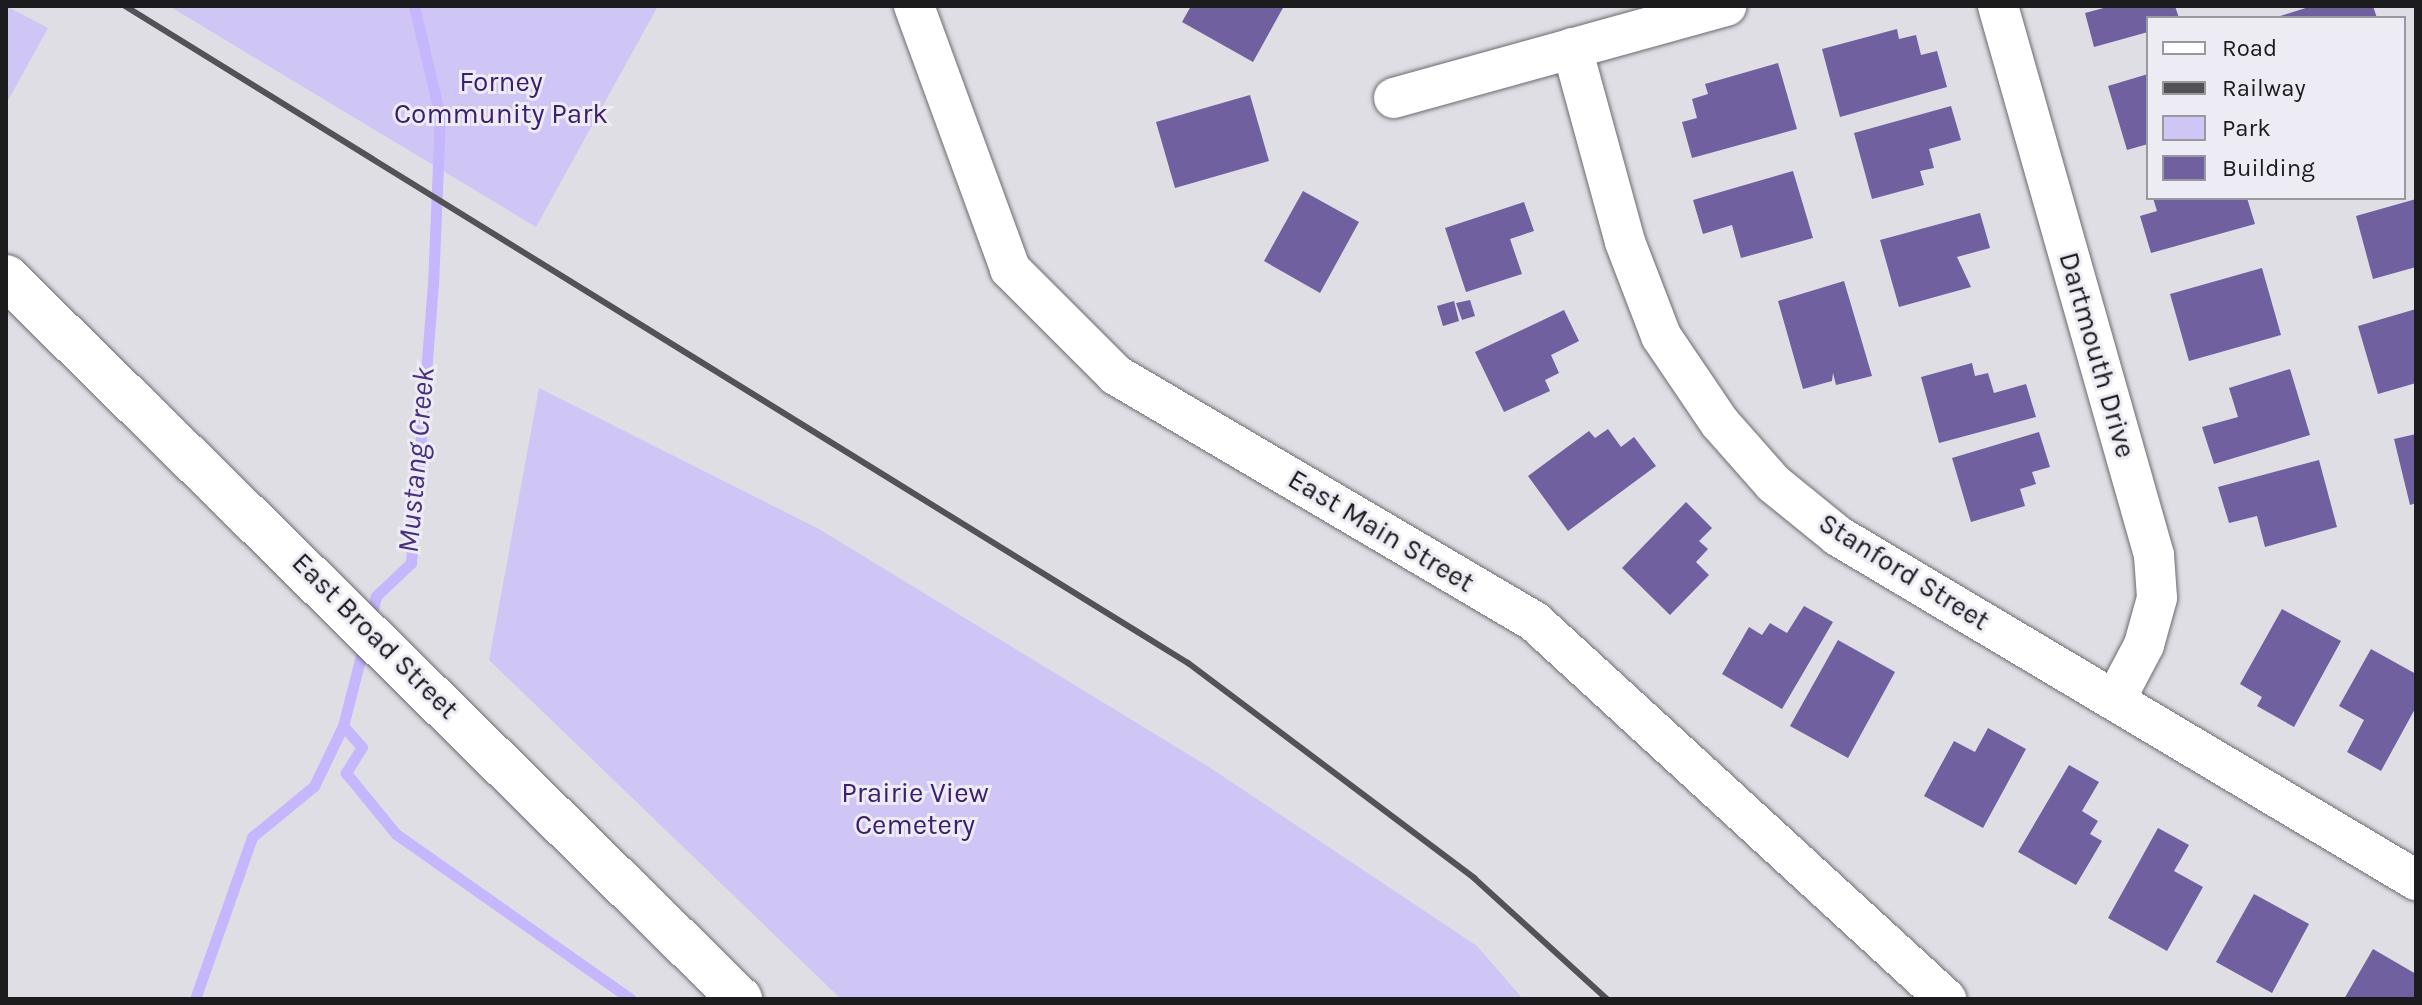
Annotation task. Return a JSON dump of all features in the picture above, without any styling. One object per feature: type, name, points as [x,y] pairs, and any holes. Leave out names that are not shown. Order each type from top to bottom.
[{"type":"main road","name":"East Broad Street","points":[[6,277],[318,579],[740,999]]},
{"type":"street","name":"East Main Street","points":[[914,6],[1010,269],[1116,375],[1535,622],[1946,999]]},
{"type":"street","points":[[1394,98],[1726,6]]},
{"type":"street","name":"Dartmouth Drive","points":[[1998,6],[2154,555],[2157,598],[2115,700]]},
{"type":"street","name":"Stanford Street","points":[[1572,48],[1625,242],[1661,336],[1720,423],[1774,484],[1838,536],[2416,880]]},
{"type":"green space","points":[[6,6],[48,28],[6,104]]},
{"type":"green space","name":"Forney Community Park","points":[[169,6],[658,6],[536,227]]},
{"type":"green space","name":"Prairie View Cemetery","points":[[539,388],[819,529],[1209,767],[1477,946],[1523,999],[841,999],[489,660]]},
{"type":"building","points":[[1191,6],[1284,6],[1253,62],[1182,22]]},
{"type":"building","points":[[2111,6],[2175,6],[2178,16],[2146,16],[2146,33],[2094,47],[2085,13]]},
{"type":"building","points":[[2312,6],[2373,6],[2376,16],[2280,16]]},
{"type":"building","points":[[1897,29],[1899,39],[1916,35],[1921,55],[1937,51],[1947,87],[1840,117],[1822,49]]},
{"type":"building","points":[[1778,63],[1797,129],[1692,158],[1682,122],[1697,118],[1692,99],[1708,94],[1705,84]]},
{"type":"building","points":[[2146,75],[2146,145],[2127,150],[2108,86]]},
{"type":"building","points":[[1250,95],[1269,161],[1175,188],[1156,122]]},
{"type":"building","points":[[1951,106],[1961,140],[1929,149],[1934,168],[1920,171],[1924,185],[1872,199],[1854,133]]},
{"type":"building","points":[[1793,171],[1813,238],[1741,258],[1732,225],[1703,234],[1693,200]]},
{"type":"building","points":[[1303,191],[1359,222],[1320,293],[1264,261]]},
{"type":"building","points":[[2416,199],[2416,267],[2373,279],[2356,216]]},
{"type":"building","points":[[2154,200],[2248,200],[2255,224],[2151,253],[2140,216],[2157,211]]},
{"type":"building","points":[[1524,202],[1534,231],[1510,239],[1522,274],[1466,292],[1445,228]]},
{"type":"building","points":[[1980,213],[1990,248],[1957,257],[1971,287],[1899,307],[1880,240]]},
{"type":"building","points":[[2262,268],[2281,335],[2189,361],[2170,294]]},
{"type":"building","points":[[1844,281],[1872,376],[1836,385],[1833,373],[1832,381],[1803,389],[1778,301]]},
{"type":"building","points":[[1470,300],[1475,316],[1462,320],[1456,303]]},
{"type":"building","points":[[1454,301],[1459,321],[1443,326],[1437,306]]},
{"type":"building","points":[[2416,309],[2416,383],[2378,394],[2358,326]]},
{"type":"building","points":[[1564,310],[1579,341],[1551,355],[1559,373],[1545,380],[1550,391],[1504,412],[1475,352]]},
{"type":"building","points":[[1972,363],[1975,376],[1988,373],[1994,393],[2026,384],[2036,417],[1939,443],[1921,377]]},
{"type":"building","points":[[2290,369],[2310,435],[2214,464],[2202,427],[2238,417],[2229,388]]},
{"type":"building","points":[[1608,429],[1621,447],[1634,437],[1656,466],[1568,531],[1528,476],[1589,431],[1595,438]]},
{"type":"building","points":[[2039,432],[2050,467],[2032,472],[2036,484],[2020,489],[2025,506],[1971,522],[1952,458]]},
{"type":"building","points":[[2416,434],[2416,503],[2410,505],[2394,439]]},
{"type":"building","points":[[2319,460],[2337,527],[2265,547],[2257,516],[2229,523],[2218,487]]},
{"type":"building","points":[[1686,502],[1712,528],[1699,541],[1708,549],[1696,562],[1709,575],[1670,615],[1622,568]]},
{"type":"building","points":[[1804,606],[1833,622],[1782,709],[1722,674],[1749,627],[1762,635],[1770,623],[1787,633]]},
{"type":"building","points":[[2282,609],[2341,641],[2294,727],[2257,706],[2262,697],[2240,684]]},
{"type":"building","points":[[1838,640],[1895,672],[1848,758],[1790,726]]},
{"type":"building","points":[[2371,649],[2416,674],[2416,707],[2381,771],[2347,752],[2364,720],[2339,706]]},
{"type":"building","points":[[1988,728],[2026,749],[1983,828],[1924,796],[1954,741],[1975,752]]},
{"type":"building","points":[[2069,765],[2099,782],[2082,811],[2098,821],[2090,834],[2102,841],[2076,885],[2018,852]]},
{"type":"building","points":[[2158,828],[2189,845],[2174,871],[2203,887],[2167,951],[2108,918]]},
{"type":"building","points":[[2254,894],[2309,924],[2272,993],[2216,962]]},
{"type":"building","points":[[2373,949],[2416,974],[2416,999],[2344,999]]},
{"type":"waterway","name":"Mustang Creek","points":[[370,619],[376,596],[411,563],[433,285],[440,116],[414,6]]},
{"type":"waterway","name":"Mustang Creek","points":[[195,999],[252,837],[314,786],[343,726],[364,644]]},
{"type":"waterway","points":[[343,726],[362,747],[346,773],[396,834],[631,999]]},
{"type":"railway","points":[[125,6],[1188,663],[1474,878],[1607,999]]}]
